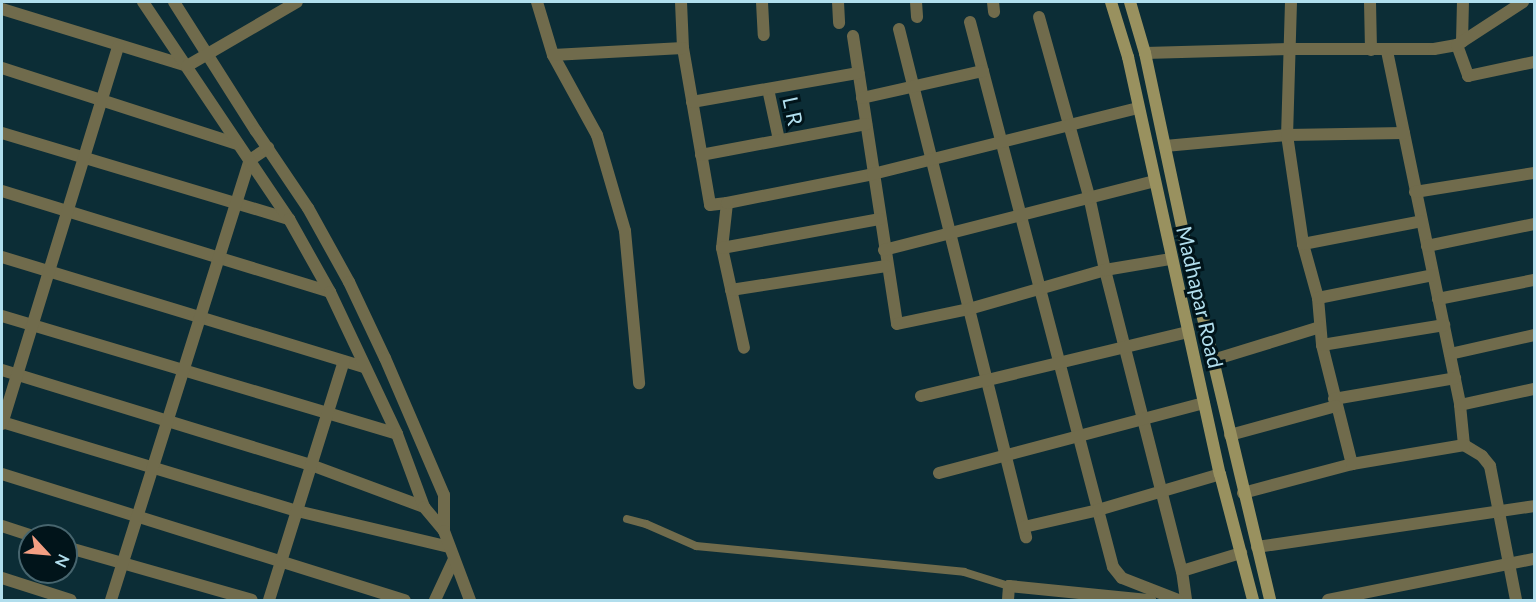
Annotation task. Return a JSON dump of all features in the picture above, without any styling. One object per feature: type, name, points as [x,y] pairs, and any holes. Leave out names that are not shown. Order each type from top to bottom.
[{"type":"main road","name":"Madhapar Road","points":[[1111,2],[1125,47],[1220,474],[1253,600]]},
{"type":"main road","name":"Madhapar Road","points":[[1130,2],[1145,53],[1243,493],[1270,600]]},
{"type":"street","points":[[143,2],[289,219],[330,292],[397,434],[424,507],[444,531],[470,600]]},
{"type":"street","points":[[174,2],[308,208],[349,282],[385,358],[444,495],[444,531]]},
{"type":"street","points":[[2,9],[187,66],[297,2]]},
{"type":"street","points":[[537,2],[553,55],[597,135],[626,231],[639,383]]},
{"type":"street","points":[[681,2],[683,48],[710,205],[873,174],[1137,108]]},
{"type":"street","points":[[762,2],[764,35]]},
{"type":"street","points":[[838,2],[839,23]]},
{"type":"street","points":[[916,2],[917,17]]},
{"type":"street","points":[[1291,2],[1287,135],[1303,244],[1318,298],[1322,345],[1352,464]]},
{"type":"street","points":[[1370,2],[1371,50]]},
{"type":"street","points":[[1463,2],[1459,43],[1468,76],[1534,62]]},
{"type":"street","points":[[1145,53],[1289,49],[1386,51],[1434,49],[1459,43],[1507,15],[1523,2]]},
{"type":"street","points":[[1039,18],[1089,196],[1105,270],[1182,571],[1186,600]]},
{"type":"street","points":[[970,22],[1113,567],[1122,578],[1178,600]]},
{"type":"street","points":[[899,29],[1025,532],[1220,474]]},
{"type":"street","points":[[853,36],[886,266],[897,324],[969,309],[1105,270],[1171,259]]},
{"type":"street","points":[[118,46],[2,423],[297,511],[452,553]]},
{"type":"street","points":[[553,55],[683,48]]},
{"type":"street","points":[[1386,51],[1455,378],[1464,445]]},
{"type":"street","points":[[2,68],[238,144]]},
{"type":"street","points":[[862,98],[983,71]]},
{"type":"street","points":[[692,102],[859,73]]},
{"type":"street","name":"L R","points":[[768,89],[779,140]]},
{"type":"street","points":[[701,155],[866,124]]},
{"type":"street","points":[[2,133],[289,219]]},
{"type":"street","points":[[1165,146],[1287,135],[1404,133]]},
{"type":"street","points":[[111,600],[250,160],[268,148]]},
{"type":"street","points":[[1415,192],[1534,173]]},
{"type":"street","points":[[884,250],[1154,181]]},
{"type":"street","points":[[2,191],[67,213],[330,292]]},
{"type":"street","points":[[727,203],[722,248],[744,348]]},
{"type":"street","points":[[722,248],[880,219]]},
{"type":"street","points":[[1303,244],[1422,221]]},
{"type":"street","points":[[1427,246],[1534,224]]},
{"type":"street","points":[[2,257],[365,367]]},
{"type":"street","points":[[731,290],[886,266]]},
{"type":"street","points":[[1318,298],[1433,275]]},
{"type":"street","points":[[1438,299],[1534,280]]},
{"type":"street","points":[[2,316],[397,434]]},
{"type":"street","points":[[1322,345],[1444,325]]},
{"type":"street","points":[[1213,360],[1320,327]]},
{"type":"street","points":[[921,396],[1188,332]]},
{"type":"street","points":[[1450,354],[1534,335]]},
{"type":"street","points":[[269,600],[344,361]]},
{"type":"street","points":[[2,370],[311,465],[424,507]]},
{"type":"street","points":[[1230,435],[1335,402],[1455,378]]},
{"type":"street","points":[[1460,405],[1534,389]]},
{"type":"street","points":[[939,473],[1204,403]]},
{"type":"street","points":[[1243,493],[1352,464],[1464,445],[1482,456],[1491,465],[1516,600]]},
{"type":"street","points":[[2,474],[405,600]]},
{"type":"street","points":[[1257,547],[1534,506]]},
{"type":"street","points":[[2,526],[18,531]]},
{"type":"street","points":[[78,551],[252,600]]},
{"type":"street","points":[[435,600],[452,553]]},
{"type":"street","points":[[1182,571],[1240,553]]},
{"type":"street","points":[[1328,600],[1534,559]]},
{"type":"street","points":[[2,578],[71,600]]},
{"type":"street","points":[[1008,600],[1009,586],[1150,600]]},
{"type":"lane","points":[[627,519],[646,524],[696,546],[964,572],[1009,586]]}]
